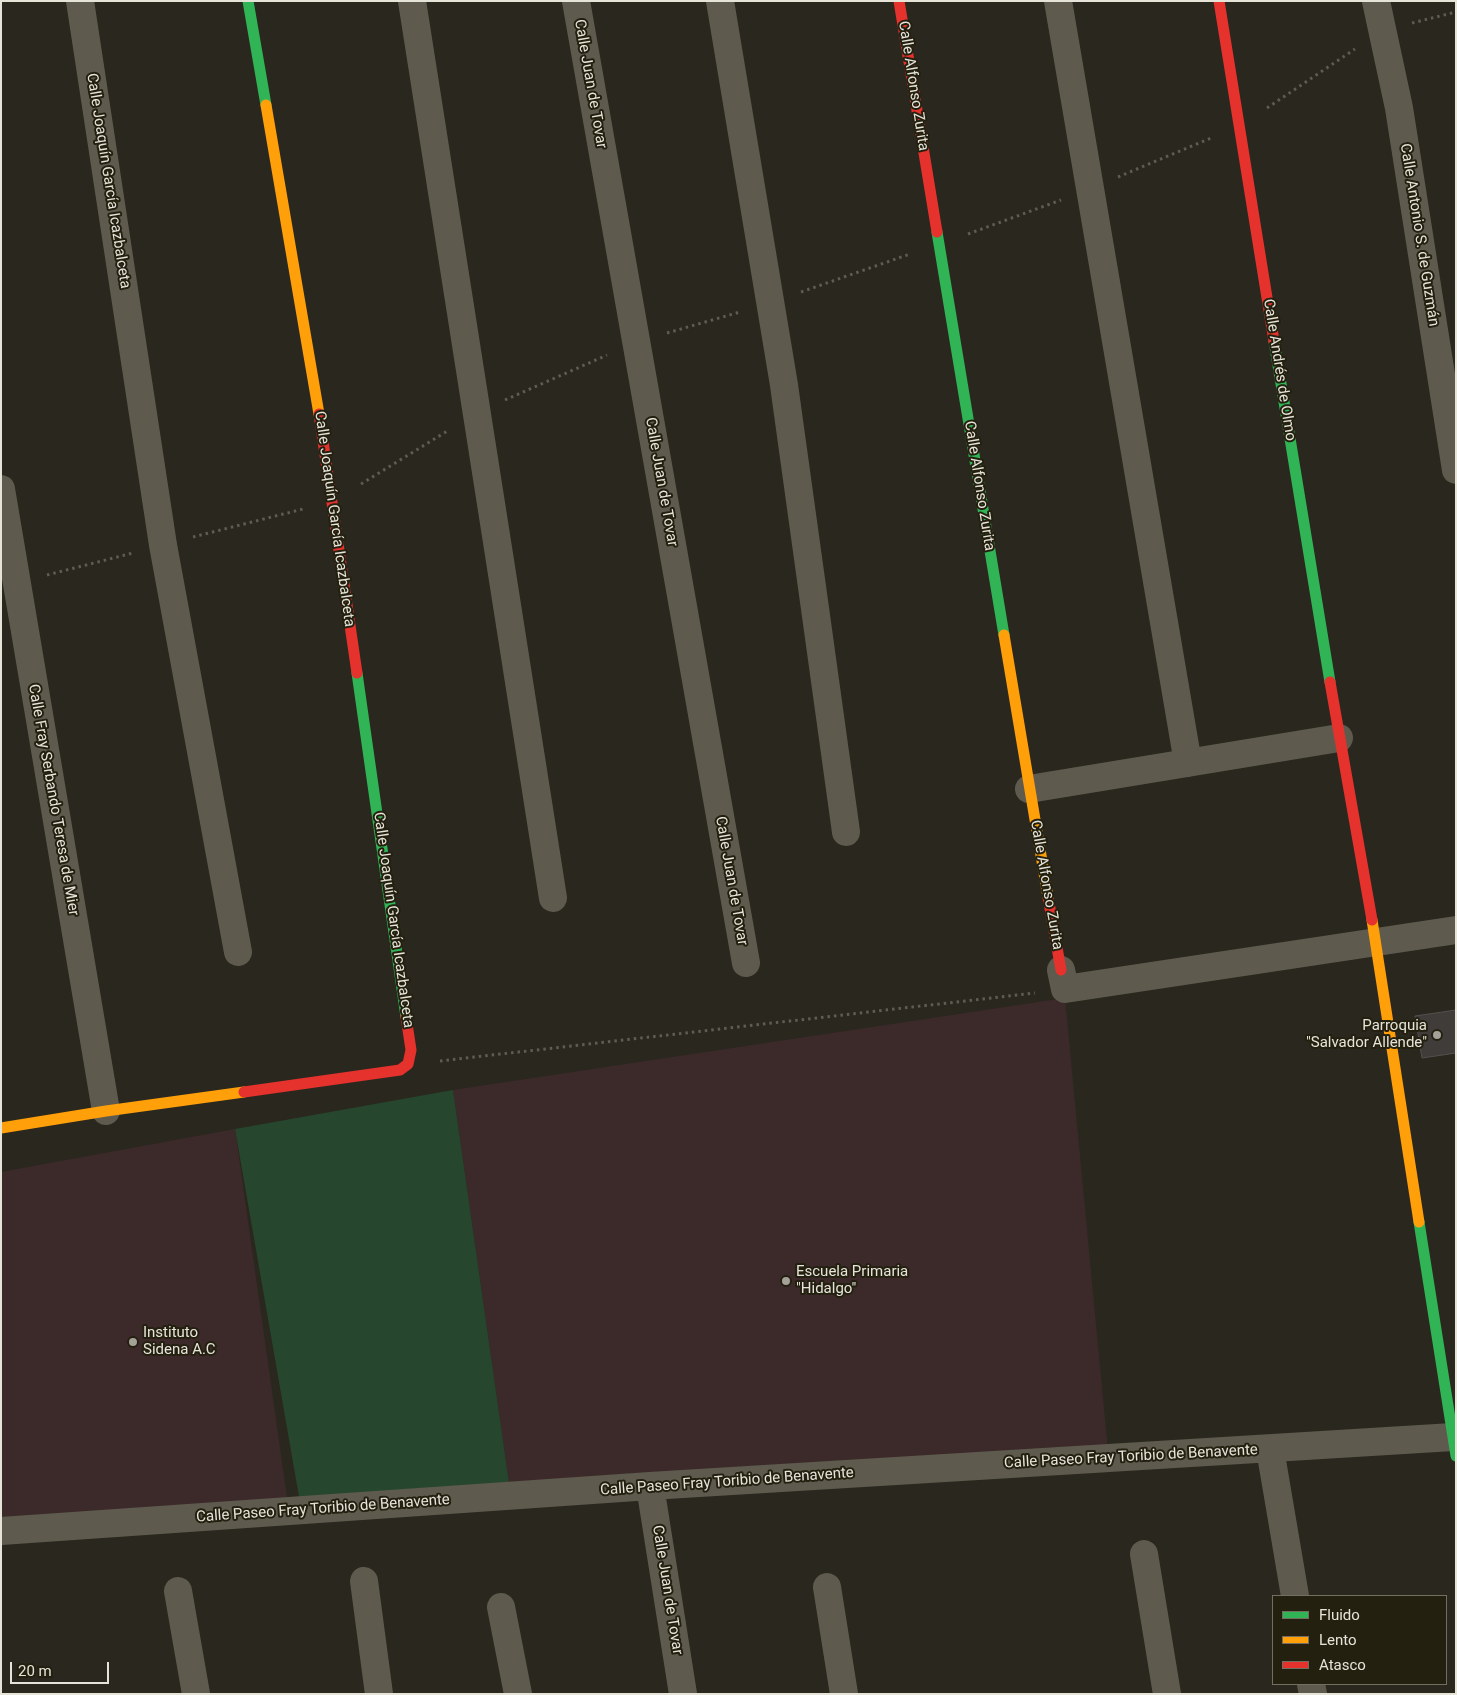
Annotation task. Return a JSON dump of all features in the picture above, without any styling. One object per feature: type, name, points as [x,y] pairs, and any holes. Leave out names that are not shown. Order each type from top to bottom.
[{"type":"street","name":"Calle Joaquín García Icazbalceta","points":[[80,1],[163,545],[238,952]]},
{"type":"street","name":"Calle Joaquín García Icazbalceta","points":[[248,1],[320,420],[410,1038],[411,1050],[408,1064]]},
{"type":"street","points":[[412,1],[553,898]]},
{"type":"street","name":"Calle Juan de Tovar","points":[[576,1],[746,963]]},
{"type":"street","points":[[720,1],[784,385],[846,832]]},
{"type":"street","name":"Calle Alfonso Zurita","points":[[899,1],[1029,789],[1063,980]]},
{"type":"street","points":[[1058,1],[1188,763]]},
{"type":"street","name":"Calle Andrés de Olmo","points":[[1219,1],[1339,738],[1376,944],[1455,1443]]},
{"type":"street","name":"Calle Antonio S. de Guzmán","points":[[1376,1],[1399,108],[1456,470]]},
{"type":"street","name":"Calle Fray Serbando Teresa de Mier","points":[[1,489],[106,1111]]},
{"type":"street","points":[[1029,789],[1339,738]]},
{"type":"street","points":[[1063,980],[1376,944],[1456,930]]},
{"type":"street","points":[[1,1128],[106,1111],[391,1072],[400,1070],[408,1064]]},
{"type":"street","name":"Calle Paseo Fray Toribio de Benavente","points":[[1,1531],[650,1486],[1270,1449],[1455,1443]]},
{"type":"street","points":[[1270,1449],[1296,1595]]},
{"type":"street","name":"Calle Juan de Tovar","points":[[650,1486],[684,1694]]},
{"type":"street","points":[[1144,1554],[1167,1694]]},
{"type":"street","points":[[364,1582],[379,1694]]},
{"type":"street","points":[[827,1587],[844,1694]]},
{"type":"street","points":[[178,1591],[196,1694]]},
{"type":"street","points":[[501,1607],[518,1694]]},
{"type":"path","points":[[332,502],[477,413],[636,342],[770,303],[1090,189],[1239,127],[1382,31],[1456,12]]},
{"type":"path","points":[[408,1064],[1063,980]]},
{"type":"shaded area","name":"Escuela Primaria \"Hidalgo\"","points":[[1065,998],[1110,1472],[511,1497],[453,1090]]},
{"type":"shaded area","name":"Instituto Sidena A.C","points":[[235,1129],[289,1512],[1,1529],[1,1172]]},
{"type":"green space","points":[[453,1090],[511,1497],[302,1514],[235,1129]]},
{"type":"building","name":"Parroquia \"Salvador Allende\"","points":[[1456,1010],[1456,1053],[1422,1058],[1415,1016]]},
{"type":"traffic: fast","points":[[248,1],[266,105]]},
{"type":"traffic: fast","points":[[937,232],[1004,635]]},
{"type":"traffic: fast","points":[[1274,341],[1330,682]]},
{"type":"traffic: fast","points":[[357,673],[406,1017]]},
{"type":"traffic: fast","points":[[1419,1222],[1456,1456]]},
{"type":"traffic: slow","points":[[266,105],[319,414]]},
{"type":"traffic: slow","points":[[1004,635],[1048,897]]},
{"type":"traffic: slow","points":[[1372,920],[1419,1222]]},
{"type":"traffic: slow","points":[[1,1128],[244,1092]]},
{"type":"traffic: jam","points":[[899,1],[937,232]]},
{"type":"traffic: jam","points":[[1219,1],[1274,341]]},
{"type":"traffic: jam","points":[[319,414],[357,673]]},
{"type":"traffic: jam","points":[[1330,682],[1372,920]]},
{"type":"traffic: jam","points":[[1048,897],[1061,970]]},
{"type":"traffic: jam","points":[[244,1092],[400,1070],[408,1064],[411,1050],[406,1017]]},
{"type":"place","name":"Parroquia \"Salvador Allende\"","points":[[1437,1035]]},
{"type":"place","name":"Escuela Primaria \"Hidalgo\"","points":[[786,1281]]},
{"type":"place","name":"Instituto Sidena A.C","points":[[133,1342]]}]
